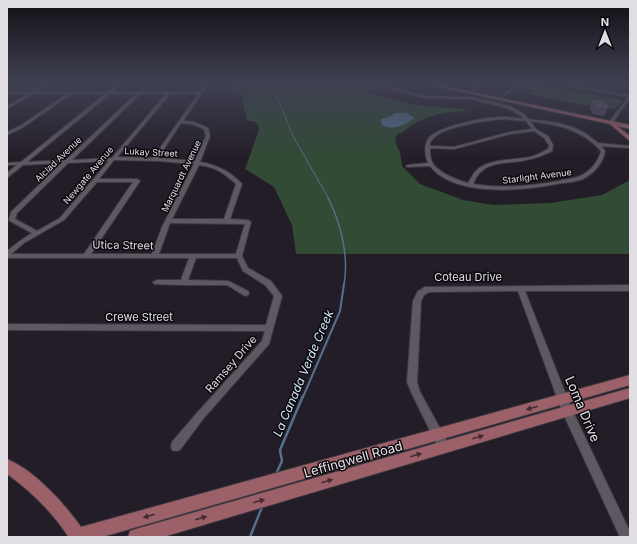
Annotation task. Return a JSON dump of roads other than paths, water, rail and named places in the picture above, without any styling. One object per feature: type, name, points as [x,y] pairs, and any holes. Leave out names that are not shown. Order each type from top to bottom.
[{"type":"main road","points":[[549,108],[630,127]]},
{"type":"main road","points":[[612,122],[630,134]]},
{"type":"main road","points":[[612,122],[611,125],[630,139]]},
{"type":"main road","points":[[630,127],[624,129],[630,134]]},
{"type":"main road","name":"Leffingwell Road","points":[[136,537],[290,492],[441,441],[564,405],[630,380]]},
{"type":"main road","name":"Leffingwell Road","points":[[564,405],[630,393]]},
{"type":"main road","name":"Leffingwell Road","points":[[77,537],[296,475],[441,441]]},
{"type":"main road","points":[[7,466],[43,495],[68,522],[77,537]]},
{"type":"street","points":[[7,134],[16,130],[47,108]]},
{"type":"street","points":[[7,176],[89,108]]},
{"type":"street","name":"Alclad Avenue","points":[[36,233],[12,220],[14,212],[123,108]]},
{"type":"street","name":"Newgate Avenue","points":[[7,255],[36,233],[62,219],[156,108]]},
{"type":"street","points":[[155,158],[189,108]]},
{"type":"street","points":[[408,166],[431,164],[448,177],[470,185],[478,171],[482,168],[496,164],[534,159],[543,156],[550,150],[551,145],[546,137],[535,130],[528,120],[511,108]]},
{"type":"street","points":[[612,122],[621,108]]},
{"type":"street","points":[[431,164],[428,147],[429,139],[433,135],[449,128],[479,120],[495,118],[528,120],[561,126],[586,136],[598,144],[630,147]]},
{"type":"street","name":"Marquardt Avenue","points":[[155,255],[168,221],[197,163],[208,136],[206,128],[200,125],[180,122]]},
{"type":"street","points":[[428,147],[454,148],[510,133],[535,130]]},
{"type":"street","name":"Starlight Avenue","points":[[470,185],[487,188],[514,188],[580,178],[588,174],[596,167],[603,155],[603,151],[598,144]]},
{"type":"street","name":"Lukay Street","points":[[7,164],[66,163],[113,158],[155,158],[197,163]]},
{"type":"street","points":[[197,163],[222,169],[239,184],[226,221]]},
{"type":"street","points":[[87,255],[136,181],[94,180]]},
{"type":"street","points":[[168,221],[248,222],[239,256]]},
{"type":"street","name":"Utica Street","points":[[7,255],[239,256]]},
{"type":"street","points":[[183,283],[193,256]]},
{"type":"street","name":"Ramsey Drive","points":[[176,446],[200,416],[266,342],[278,296],[268,283],[245,269],[239,256]]},
{"type":"street","points":[[157,282],[228,283],[245,293]]},
{"type":"street","name":"Coteau Drive","points":[[441,441],[416,393],[412,382],[417,301],[421,293],[428,289],[630,288]]},
{"type":"street","name":"Loma Drive","points":[[521,289],[564,405],[626,537]]},
{"type":"street","name":"Crewe Street","points":[[7,327],[270,328]]},
{"type":"water","points":[[395,113],[407,113],[414,118],[407,123],[395,127],[386,127],[382,125],[381,119],[389,117]]},
{"type":"waterway","name":"La Canada Verde Creek","points":[[282,108],[294,138],[329,199]]},
{"type":"waterway","name":"La Canada Verde Creek","points":[[328,198],[337,218],[343,240],[345,251],[344,285]]},
{"type":"waterway","name":"La Canada Verde Creek","points":[[303,397],[340,311],[344,284]]},
{"type":"waterway","name":"La Canada Verde Creek","points":[[276,474],[282,461],[280,450],[303,396]]},
{"type":"waterway","name":"La Canada Verde Creek","points":[[250,537],[262,507]]}]
